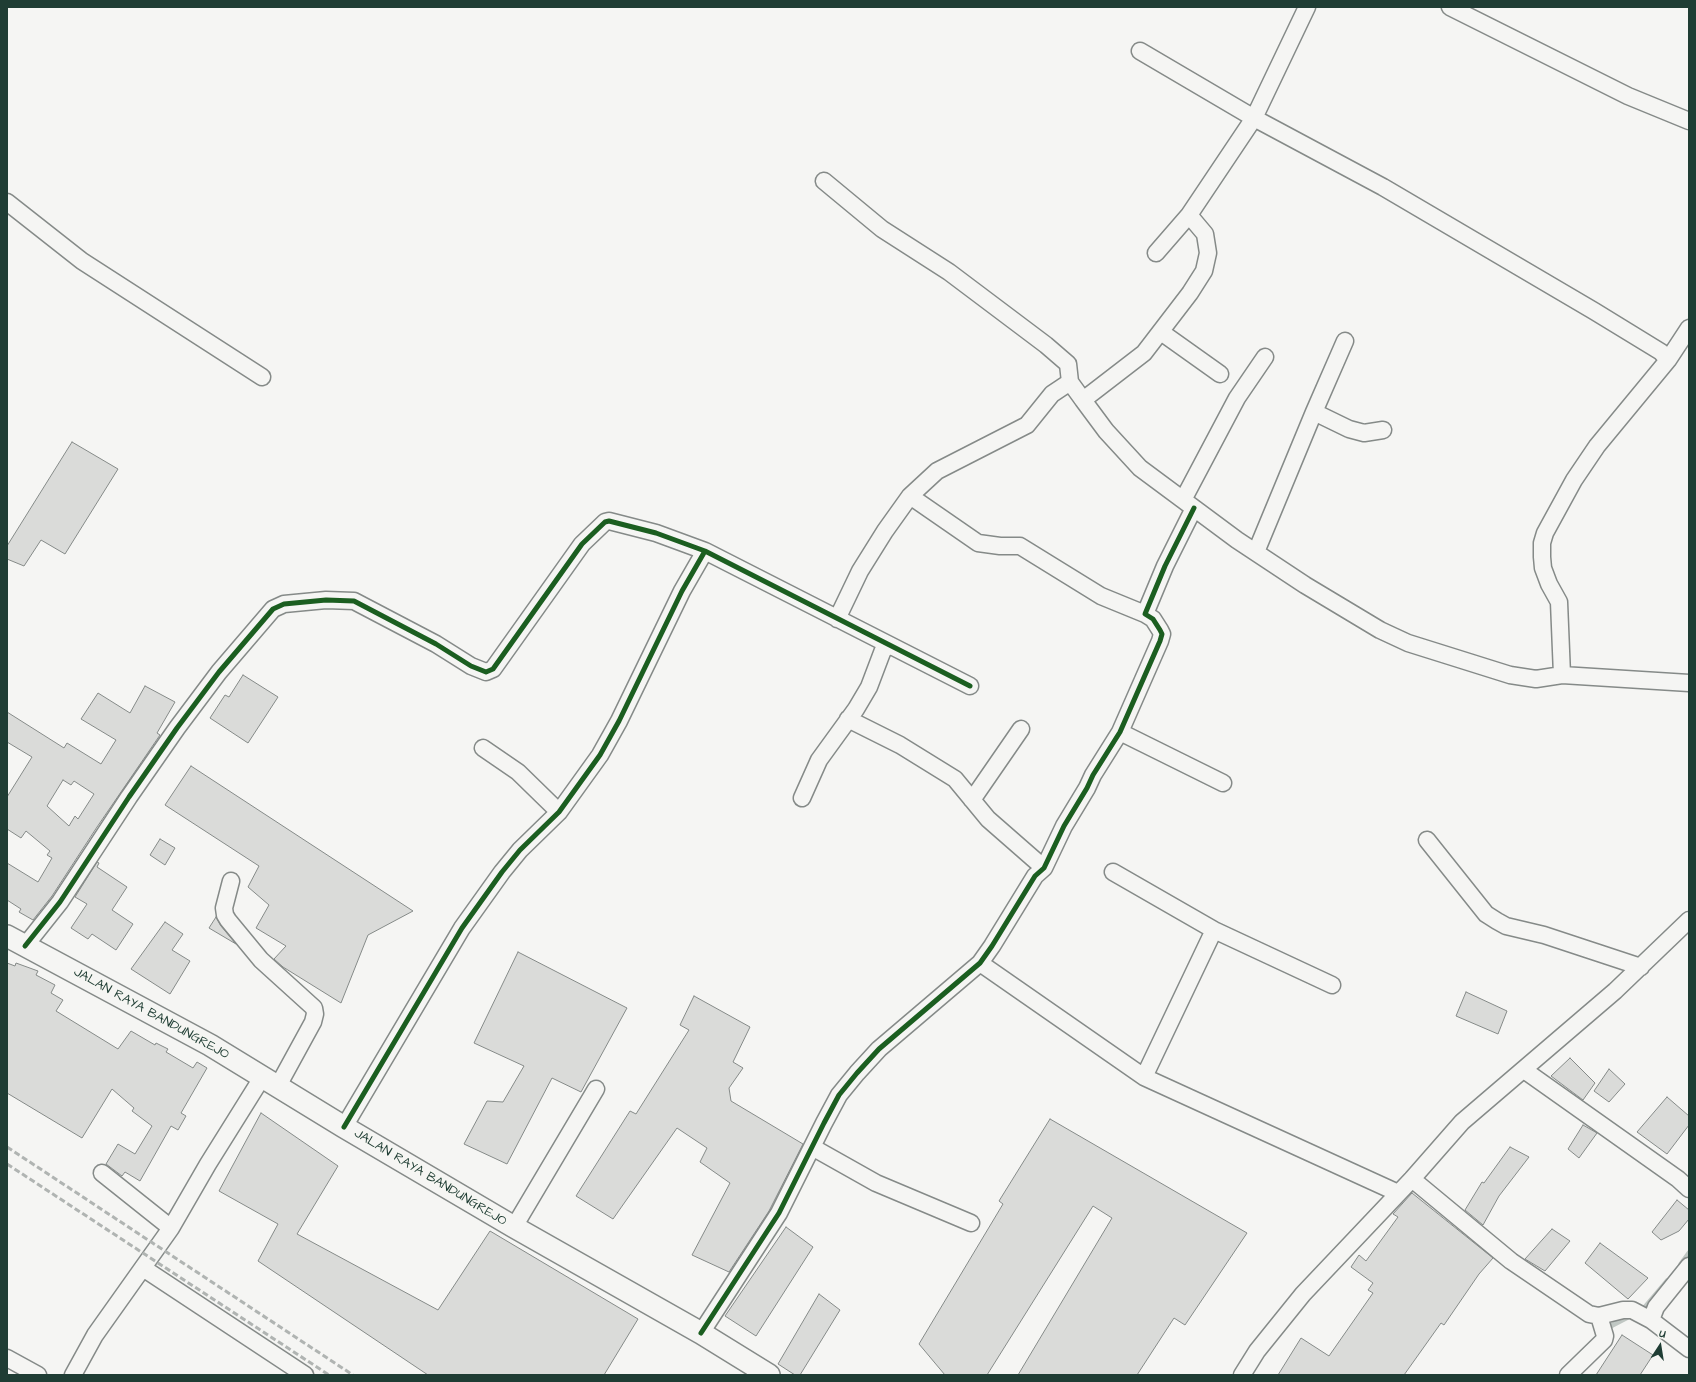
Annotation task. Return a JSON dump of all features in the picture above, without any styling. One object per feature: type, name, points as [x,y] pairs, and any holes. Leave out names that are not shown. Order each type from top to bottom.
[{"type":"main road","name":"JALAN RAYA BANDUNGREJO","points":[[7,936],[210,1045],[344,1127],[514,1227],[701,1333],[769,1375]]},
{"type":"street","points":[[1156,252],[1189,215],[1254,118],[1307,7]]},
{"type":"street","points":[[1450,7],[1628,96],[1689,121]]},
{"type":"street","points":[[1140,51],[1254,118],[1383,187],[1601,315],[1660,352],[1668,360]]},
{"type":"street","points":[[824,181],[882,229],[949,272],[1046,345],[1068,364],[1070,382],[1106,431],[1140,468],[1256,552],[1305,585],[1359,618],[1408,643],[1510,675],[1536,679],[1562,675],[1689,683]]},
{"type":"street","points":[[7,202],[82,261],[262,377]]},
{"type":"street","points":[[1083,400],[1144,353],[1190,294],[1204,270],[1208,253],[1205,234],[1189,215]]},
{"type":"street","points":[[1161,332],[1220,374]]},
{"type":"street","points":[[1562,675],[1559,602],[1543,568],[1542,543],[1544,533],[1574,480],[1597,446],[1686,339]]},
{"type":"street","points":[[1256,552],[1345,341]]},
{"type":"street","points":[[1145,614],[1189,504],[1238,398],[1265,356]]},
{"type":"street","points":[[837,619],[860,571],[885,531],[910,496],[937,472],[1027,425],[1052,394],[1070,382]]},
{"type":"street","points":[[1314,412],[1349,429],[1364,433],[1383,430]]},
{"type":"street","points":[[701,1333],[768,1232],[839,1095],[879,1049],[980,963],[1035,876],[1044,868],[1064,826],[1120,732],[1162,634],[1153,619],[1145,614],[1101,596],[1020,546],[1000,546],[978,543],[910,496]]},
{"type":"street","points":[[25,946],[60,902],[128,797],[219,672],[273,609],[284,604],[326,600],[354,601],[436,644],[471,666],[486,672],[493,668],[582,544],[605,522],[609,521],[656,532],[705,551],[970,686]]},
{"type":"street","points":[[344,1127],[462,928],[520,850],[559,812],[600,755],[619,720],[682,591],[705,551]]},
{"type":"street","points":[[802,798],[819,760],[869,687],[883,650],[889,646]]},
{"type":"street","points":[[848,719],[900,745],[955,779],[988,819],[1044,868]]},
{"type":"street","points":[[972,800],[1021,728]]},
{"type":"street","points":[[1120,732],[1224,782]]},
{"type":"street","points":[[483,748],[518,772],[559,812]]},
{"type":"street","points":[[1427,840],[1486,914],[1497,921],[1506,926],[1544,935],[1642,967]]},
{"type":"street","points":[[1113,872],[1214,930],[1332,985]]},
{"type":"street","points":[[73,1375],[95,1335],[171,1228],[208,1164],[313,1022],[315,1014],[314,1008],[310,1003],[261,960],[225,915],[224,908],[231,881]]},
{"type":"street","points":[[1242,1375],[1257,1351],[1298,1300],[1412,1179],[1462,1122],[1642,967],[1689,920]]},
{"type":"street","points":[[1144,1077],[1214,930]]},
{"type":"street","points":[[980,963],[1144,1077],[1398,1193]]},
{"type":"street","points":[[1524,1070],[1678,1179],[1689,1189]]},
{"type":"street","points":[[514,1227],[596,1089]]},
{"type":"street","points":[[812,1147],[876,1183],[971,1222]]},
{"type":"street","points":[[102,1172],[171,1228]]},
{"type":"street","points":[[1412,1179],[1511,1261],[1590,1314],[1602,1325],[1604,1340],[1568,1375]]},
{"type":"street","points":[[1642,1315],[1656,1307],[1689,1266]]},
{"type":"street","points":[[143,1268],[304,1375]]},
{"type":"street","points":[[1602,1325],[1623,1310],[1642,1315],[1689,1349]]},
{"type":"street","points":[[7,1358],[38,1375]]},
{"type":"building","points":[[72,442],[118,469],[65,554],[41,540],[24,566],[7,559],[7,546]]},
{"type":"building","points":[[243,675],[278,697],[248,743],[210,718],[225,695],[229,697]]},
{"type":"building","points":[[145,686],[175,702],[157,733],[160,735],[52,896],[33,920],[19,912],[21,909],[7,900],[7,863],[38,882],[52,858],[47,855],[50,851],[26,831],[21,838],[7,829],[7,797],[32,757],[7,742],[7,712],[64,748],[67,743],[101,764],[116,740],[81,719],[98,693],[130,713]],"holes":[[[63,780],[71,785],[74,781],[94,794],[78,819],[75,816],[69,826],[47,806]]]},
{"type":"building","points":[[191,766],[413,911],[368,935],[341,1003],[283,967],[274,959],[286,946],[256,928],[269,905],[248,887],[259,866],[165,805]]},
{"type":"building","points":[[160,839],[175,848],[165,865],[150,855]]},
{"type":"building","points":[[97,862],[99,863],[97,867],[127,887],[112,910],[133,924],[116,950],[92,934],[88,939],[71,928],[87,904],[75,897]]},
{"type":"building","points":[[216,917],[221,926],[236,944],[209,928]]},
{"type":"building","points":[[165,922],[183,934],[172,950],[190,961],[170,994],[131,969]]},
{"type":"building","points":[[518,952],[627,1008],[581,1092],[552,1078],[507,1164],[464,1144],[487,1101],[503,1102],[524,1066],[474,1043]]},
{"type":"building","points":[[7,963],[15,966],[16,963],[38,971],[36,975],[55,985],[51,993],[63,1000],[56,1011],[118,1049],[131,1031],[155,1045],[156,1043],[168,1049],[166,1052],[193,1068],[197,1062],[207,1068],[181,1113],[186,1116],[178,1130],[171,1126],[140,1181],[125,1172],[122,1176],[106,1164],[118,1144],[135,1154],[152,1126],[132,1111],[134,1108],[112,1089],[82,1138],[7,1093]]},
{"type":"building","points":[[1466,992],[1507,1011],[1498,1034],[1456,1016]]},
{"type":"building","points":[[694,996],[750,1027],[733,1062],[743,1068],[729,1088],[731,1101],[803,1144],[769,1211],[729,1272],[692,1255],[730,1183],[700,1162],[707,1148],[677,1128],[613,1219],[576,1196],[630,1111],[636,1114],[689,1030],[680,1025]]},
{"type":"building","points":[[1570,1058],[1595,1083],[1583,1100],[1551,1076]]},
{"type":"building","points":[[1609,1069],[1625,1084],[1609,1102],[1594,1091]]},
{"type":"building","points":[[1667,1097],[1689,1116],[1689,1125],[1667,1154],[1637,1132]]},
{"type":"building","points":[[261,1113],[338,1166],[297,1234],[438,1310],[490,1231],[638,1319],[604,1375],[428,1375],[258,1261],[278,1224],[219,1191]]},
{"type":"building","points":[[1050,1119],[1247,1233],[1185,1325],[1174,1318],[1137,1375],[1018,1375],[1112,1218],[1093,1206],[987,1375],[945,1375],[919,1344],[1003,1204],[999,1201]]},
{"type":"building","points":[[1583,1125],[1597,1133],[1579,1158],[1568,1149]]},
{"type":"building","points":[[1510,1147],[1529,1157],[1499,1196],[1483,1225],[1465,1210],[1482,1182],[1484,1183]]},
{"type":"building","points":[[1412,1193],[1493,1258],[1479,1274],[1444,1325],[1441,1323],[1404,1375],[1278,1375],[1301,1338],[1329,1356],[1373,1293],[1368,1290],[1373,1283],[1351,1267],[1359,1255],[1366,1261],[1398,1217],[1393,1214]]},
{"type":"building","points":[[1677,1200],[1689,1210],[1689,1219],[1679,1231],[1661,1240],[1652,1232]]},
{"type":"building","points":[[786,1227],[813,1247],[756,1336],[725,1316]]},
{"type":"building","points":[[1552,1229],[1570,1241],[1545,1271],[1525,1259]]},
{"type":"building","points":[[1600,1243],[1648,1278],[1628,1299],[1585,1263]]},
{"type":"building","points":[[819,1294],[840,1310],[800,1375],[795,1375],[778,1364]]},
{"type":"building","points":[[1622,1335],[1653,1355],[1640,1375],[1596,1375]]},
{"type":"waterway","points":[[1681,1264],[1689,1253]]},
{"type":"waterway","points":[[1639,1311],[1645,1307],[1667,1281]]},
{"type":"waterway","points":[[1605,1329],[1632,1315]]},
{"type":"railway","points":[[7,1147],[353,1375]]},
{"type":"railway","points":[[7,1164],[329,1375]]},
{"type":"cycle path","points":[[701,1333],[779,1213],[839,1095],[879,1049],[980,963],[1035,876],[1044,868],[1064,826],[1120,732],[1160,641],[1162,634],[1160,630],[1153,619],[1145,614],[1165,566],[1194,508]]},
{"type":"cycle path","points":[[25,946],[60,902],[129,797],[177,728],[219,672],[273,609],[284,604],[326,600],[354,601],[436,644],[471,666],[486,672],[493,669],[582,544],[605,522],[609,521],[656,533],[705,551]]},
{"type":"cycle path","points":[[344,1127],[462,928],[502,872],[520,850],[559,812],[600,755],[619,721],[682,591],[705,551],[970,686]]}]
